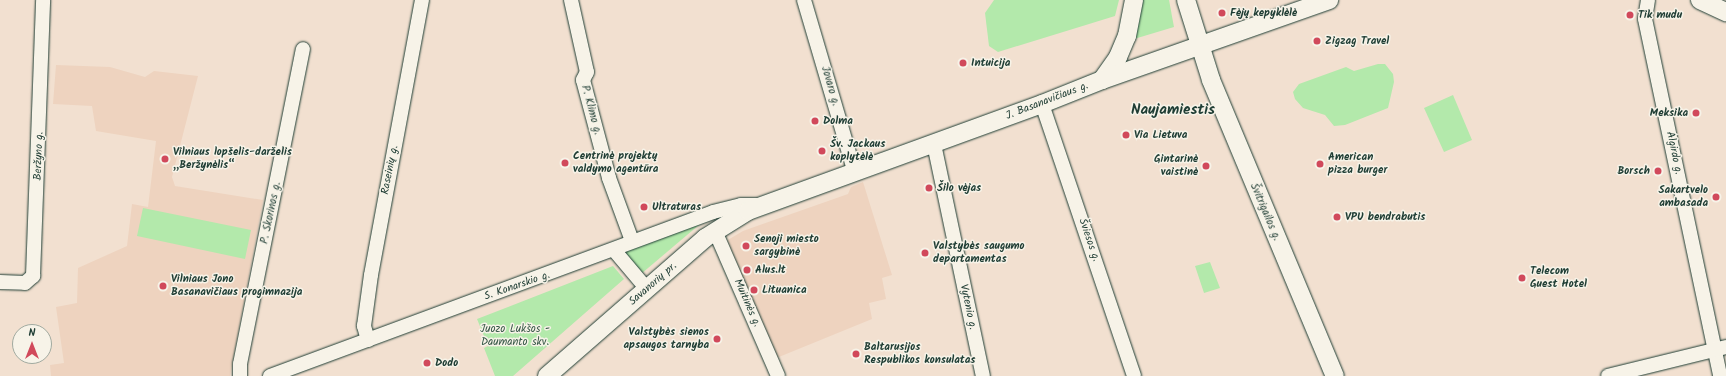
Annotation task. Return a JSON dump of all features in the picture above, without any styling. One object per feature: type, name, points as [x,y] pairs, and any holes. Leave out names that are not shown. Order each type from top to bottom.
[{"type":"main road","points":[[1102,80],[1118,57],[1127,36],[1134,0]]},
{"type":"main road","name":"Švitrigailos g.","points":[[1186,0],[1200,46],[1250,177],[1335,376]]},
{"type":"main road","name":"J. Basanavičiaus g.","points":[[766,205],[1042,104],[1102,80],[1329,0]]},
{"type":"main road","points":[[1700,0],[1726,12]]},
{"type":"main road","name":"Savanorių pr.","points":[[547,376],[715,231],[748,211],[766,205]]},
{"type":"street","name":"Beržyno g.","points":[[0,282],[25,283],[33,276],[42,0]]},
{"type":"street","name":"Raseinių g.","points":[[368,340],[364,326],[371,275],[422,0]]},
{"type":"street","name":"P. Klimo g.","points":[[571,0],[587,72],[583,80],[609,178],[632,241]]},
{"type":"street","name":"Jovaro g.","points":[[804,0],[855,173]]},
{"type":"street","name":"Algirdo g.","points":[[1648,0],[1645,19],[1720,349],[1720,376]]},
{"type":"street","name":"P. Skorinos g.","points":[[240,376],[240,364],[303,49]]},
{"type":"street","name":"Šviesos g.","points":[[1042,104],[1070,181],[1134,376]]},
{"type":"street","name":"Vytenio g.","points":[[934,144],[983,376]]},
{"type":"street","name":"S. Konarskio g.","points":[[270,376],[614,250],[632,241],[713,212],[741,205],[766,205]]},
{"type":"street","name":"Muitinės g.","points":[[715,231],[778,376]]},
{"type":"street","points":[[614,250],[647,289]]},
{"type":"street","points":[[1608,376],[1720,349]]},
{"type":"shaded area","name":"Vilniaus Jono Basanavičiaus progimnazija","points":[[56,65],[110,67],[145,77],[154,71],[198,76],[172,177],[175,186],[263,200],[230,376],[51,376],[50,365],[64,363],[56,307],[77,303],[78,268],[127,246],[132,204],[148,207],[156,141],[96,131],[92,106],[53,104]]},
{"type":"shaded area","points":[[863,182],[892,275],[882,278],[886,299],[869,303],[872,319],[774,359],[726,241],[743,231],[848,194],[851,187]]},
{"type":"green space","points":[[994,0],[1119,0],[1115,16],[998,52],[989,46],[985,13]]},
{"type":"green space","points":[[1141,0],[1169,0],[1174,27],[1134,39]]},
{"type":"green space","points":[[1378,64],[1385,64],[1393,74],[1394,82],[1388,108],[1345,125],[1334,126],[1325,115],[1303,108],[1295,99],[1293,92],[1299,84],[1346,67],[1354,71]]},
{"type":"green space","points":[[1453,95],[1472,140],[1444,152],[1424,108]]},
{"type":"green space","points":[[143,208],[251,230],[245,259],[137,236]]},
{"type":"green space","points":[[706,219],[641,274],[625,253],[625,250]]},
{"type":"green space","points":[[1210,262],[1220,288],[1204,293],[1195,266]]},
{"type":"green space","name":"Juozo Lukšos - Daumanto skv.","points":[[613,266],[624,279],[513,376],[495,376],[484,348],[488,346],[477,319]]},
{"type":"place","name":"Fėjų kepyklėlė","points":[[1222,13]]},
{"type":"place","name":"Tik mudu","points":[[1630,15]]},
{"type":"place","name":"Zigzag Travel","points":[[1317,41]]},
{"type":"place","name":"Intuicija","points":[[963,63]]},
{"type":"place","name":"Meksika","points":[[1696,113]]},
{"type":"place","name":"Dolma","points":[[815,121]]},
{"type":"place","name":"Via Lietuva","points":[[1126,135]]},
{"type":"place","name":"Šv. Jackaus koplytėlė","points":[[822,151]]},
{"type":"place","name":"Vilniaus lopšelis-darželis „Beržynėlis“","points":[[165,159]]},
{"type":"place","name":"Centrinė projektų valdymo agentūra","points":[[565,163]]},
{"type":"place","name":"American pizza burger","points":[[1320,164]]},
{"type":"place","name":"Gintarinė vaistinė","points":[[1206,166]]},
{"type":"place","name":"Borsch","points":[[1658,171]]},
{"type":"place","name":"Šilo vėjas","points":[[929,188]]},
{"type":"place","name":"Sakartvelo ambasada","points":[[1716,197]]},
{"type":"place","name":"Ultraturas","points":[[644,207]]},
{"type":"place","name":"VPU bendrabutis","points":[[1337,217]]},
{"type":"place","name":"Senoji miesto sargybinė","points":[[746,246]]},
{"type":"place","name":"Valstybės saugumo departamentas","points":[[925,253]]},
{"type":"place","name":"Alus.lt","points":[[747,270]]},
{"type":"place","name":"Telecom Guest Hotel","points":[[1522,278]]},
{"type":"place","name":"Vilniaus Jono Basanavičiaus progimnazija","points":[[163,286]]},
{"type":"place","name":"Lituanica","points":[[754,290]]},
{"type":"place","name":"Valstybės sienos apsaugos tarnyba","points":[[717,339]]},
{"type":"place","name":"Baltarusijos Respublikos konsulatas","points":[[856,354]]},
{"type":"place","name":"Dodo","points":[[427,363]]},
{"type":"district","name":"Naujamiestis","points":[[1173,111]]}]
